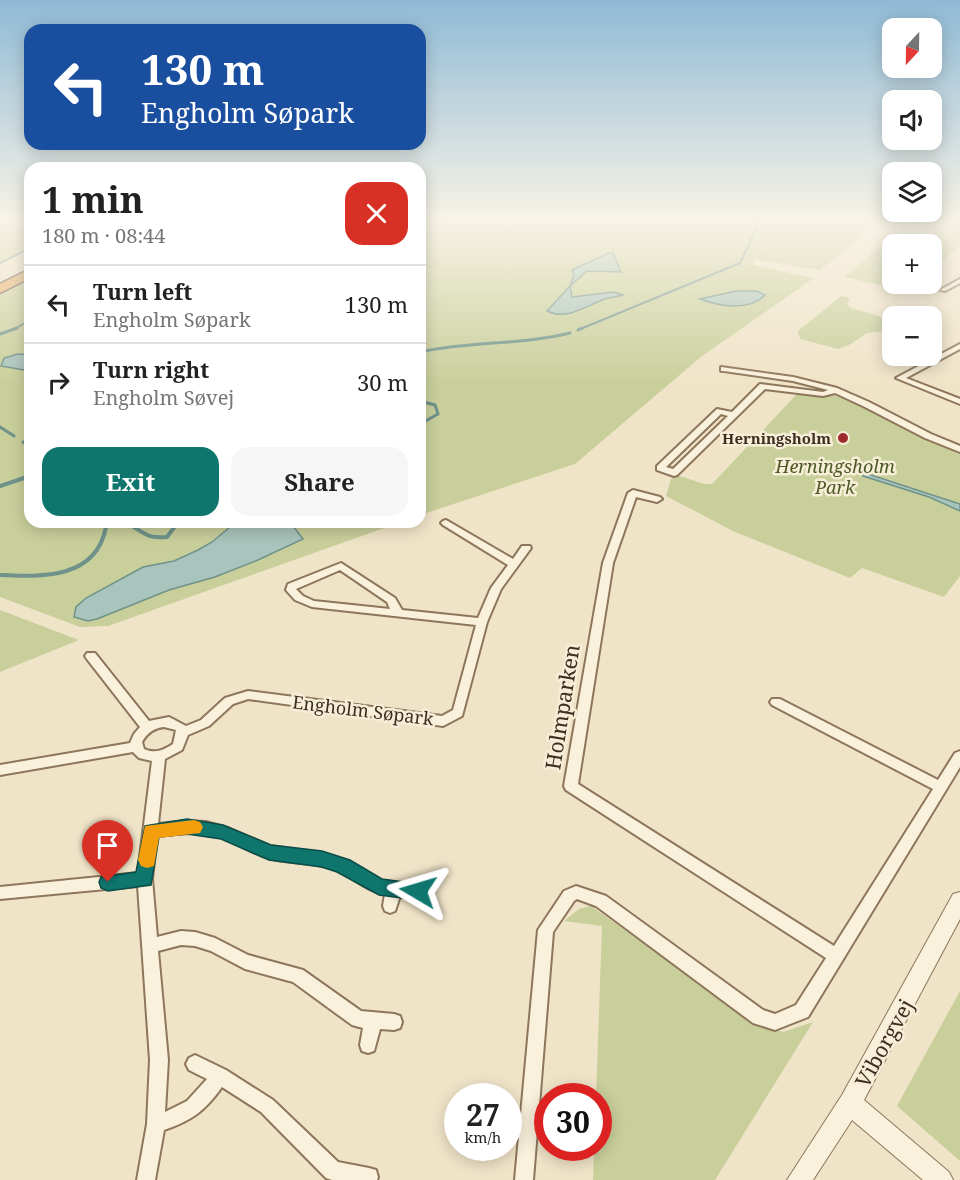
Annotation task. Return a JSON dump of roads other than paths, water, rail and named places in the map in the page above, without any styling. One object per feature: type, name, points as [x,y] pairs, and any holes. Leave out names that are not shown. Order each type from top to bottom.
[{"type":"highway","points":[[0,282],[15,274]]},
{"type":"highway","points":[[0,289],[24,276]]},
{"type":"street","points":[[943,290],[960,281]]},
{"type":"street","points":[[960,346],[900,378],[960,402]]},
{"type":"street","points":[[724,369],[800,380],[835,391],[887,413],[933,439],[960,449]]},
{"type":"street","points":[[733,415],[720,411],[660,468],[675,473],[763,386],[823,394],[835,391]]},
{"type":"street","name":"Holmparken","points":[[657,499],[633,493],[608,562],[571,786],[837,957]]},
{"type":"street","points":[[446,523],[514,564]]},
{"type":"street","name":"Engholm Søpark","points":[[183,732],[205,723],[229,701],[248,695],[443,721],[452,718],[458,713],[482,622],[496,588],[526,548]]},
{"type":"street","points":[[398,613],[391,600],[341,566],[292,586],[291,590],[299,598],[312,604],[482,622]]},
{"type":"street","points":[[91,656],[147,728]]},
{"type":"street","points":[[776,702],[941,787]]},
{"type":"street","points":[[169,722],[181,727],[183,732],[183,737],[177,747],[159,756],[144,755],[136,747],[138,737],[147,728],[169,722]]},
{"type":"street","points":[[0,770],[136,747]]},
{"type":"street","points":[[146,1180],[156,1124],[159,1060],[145,879],[159,756]]},
{"type":"street","points":[[524,1180],[546,930],[569,896],[576,892],[602,900],[759,1017],[775,1022],[802,1011],[960,756]]},
{"type":"street","points":[[151,831],[187,827],[223,832],[269,852],[322,859],[343,866],[379,886],[418,891]]},
{"type":"street","points":[[0,893],[145,879]]},
{"type":"street","points":[[390,906],[394,888]]},
{"type":"street","name":"Viborgvej","points":[[799,1180],[850,1103],[960,900]]},
{"type":"street","points":[[150,946],[181,938],[195,939],[214,945],[245,962],[297,975],[358,1019],[394,1022]]},
{"type":"street","points":[[368,1045],[373,1022]]},
{"type":"street","points":[[195,1064],[220,1076],[267,1106],[333,1171],[346,1178],[369,1177]]},
{"type":"street","points":[[156,1124],[184,1115],[197,1107],[220,1076]]},
{"type":"street","points":[[850,1103],[942,1180]]},
{"type":"water","points":[[574,274],[584,274],[570,286]]},
{"type":"water","points":[[570,286],[572,297],[614,292],[623,295],[605,299],[569,313],[554,314],[547,311]]},
{"type":"water","points":[[736,291],[757,291],[765,295],[751,304],[742,306],[716,304],[700,299]]},
{"type":"water","points":[[24,354],[24,370],[1,366],[4,358]]},
{"type":"water","points":[[865,473],[960,504],[960,511],[929,497],[863,476]]},
{"type":"water","points":[[229,528],[295,528],[303,539],[215,577],[169,590],[97,619],[88,621],[74,617],[76,607],[86,598],[143,567],[174,561],[212,542]]},
{"type":"waterway","points":[[582,328],[578,330],[713,274]]},
{"type":"waterway","points":[[16,329],[24,324]]},
{"type":"waterway","points":[[0,334],[16,329]]},
{"type":"waterway","points":[[426,351],[570,333]]},
{"type":"waterway","points":[[426,403],[435,405],[438,414],[426,421]]},
{"type":"waterway","points":[[0,427],[14,436]]},
{"type":"waterway","points":[[0,486],[24,478]]},
{"type":"waterway","points":[[0,575],[33,576],[65,571],[79,566],[91,557],[100,544],[106,528]]},
{"type":"waterway","points":[[135,528],[153,537],[167,537],[174,528]]},
{"type":"place","name":"Herningsholm","points":[[843,438]]},
{"type":"park label","name":"Herningsholm Park","points":[[835,476]]}]
